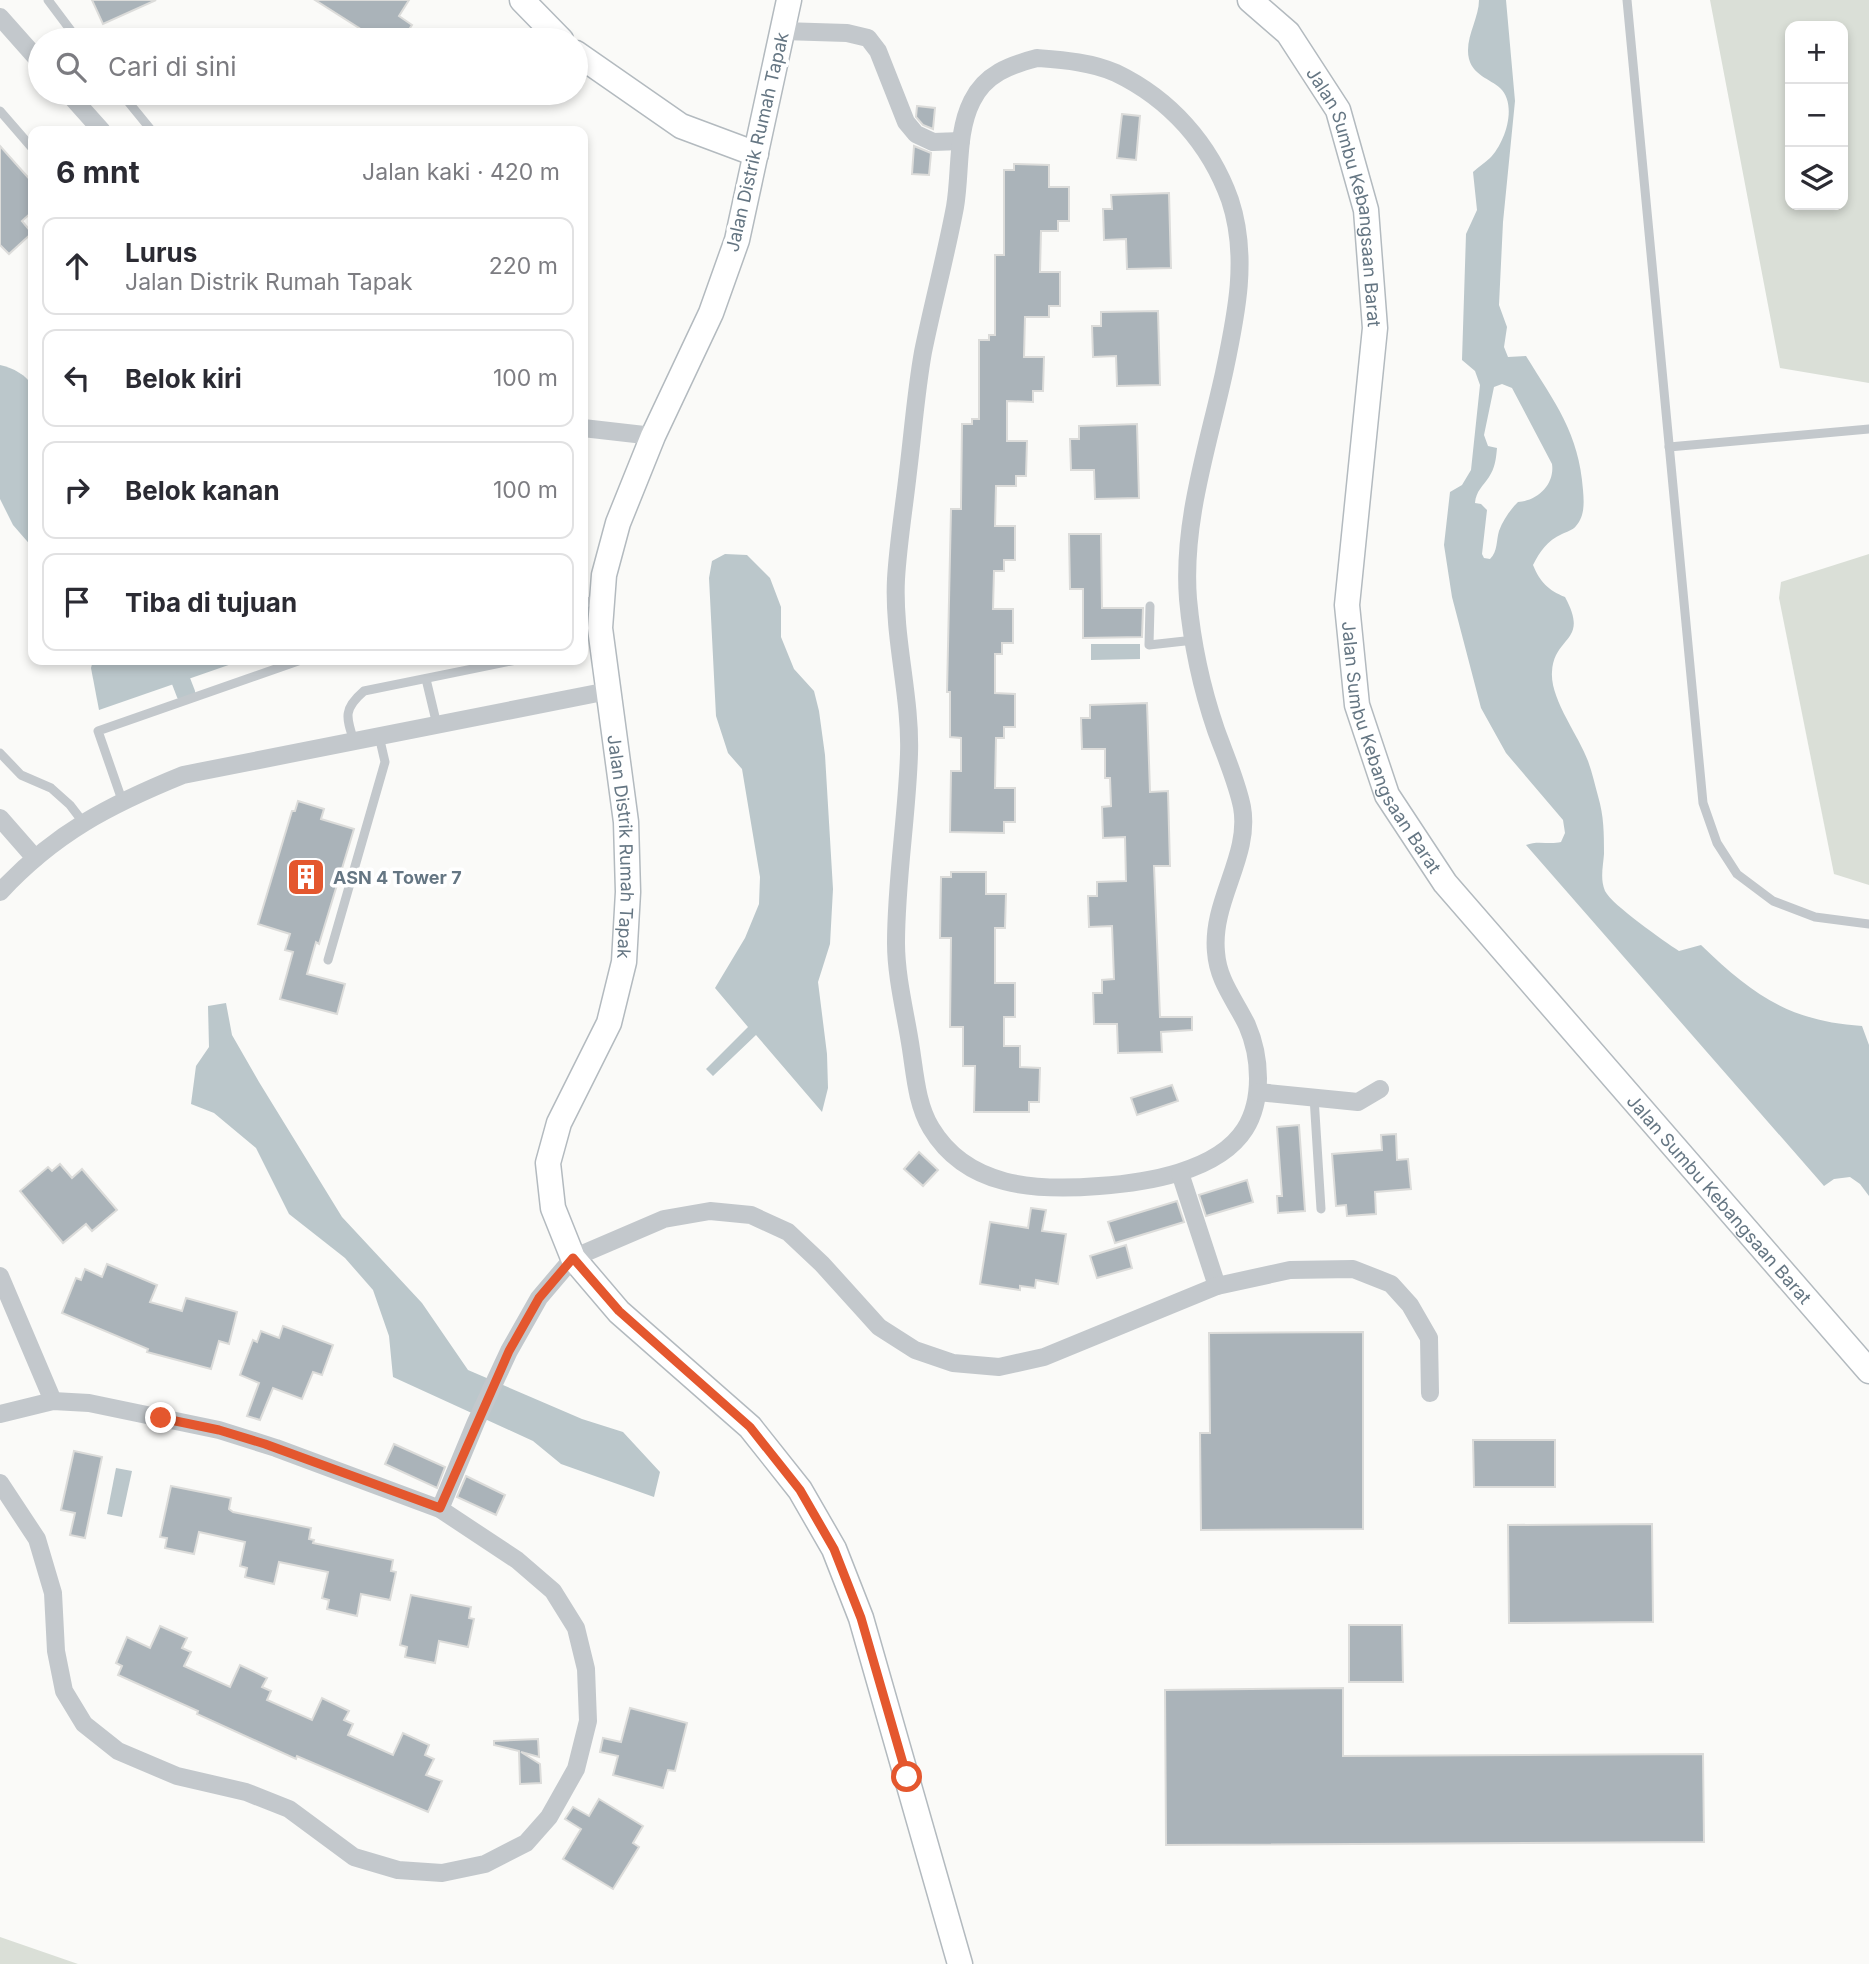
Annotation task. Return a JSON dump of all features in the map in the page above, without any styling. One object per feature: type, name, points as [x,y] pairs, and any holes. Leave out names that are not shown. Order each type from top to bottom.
[{"type":"street","points":[[522,0],[549,28]]},
{"type":"street","name":"Jalan Distrik Rumah Tapak","points":[[789,0],[737,240],[711,313],[653,436],[618,523],[604,575],[592,601],[600,628],[626,822],[628,892],[624,962],[609,1023],[559,1124],[548,1163],[553,1208],[573,1258],[619,1311],[750,1427],[800,1490],[834,1549],[861,1618],[960,1964]]},
{"type":"street","name":"Jalan Sumbu Kebangsaan Barat","points":[[1250,0],[1288,33],[1338,110],[1366,210],[1375,328],[1347,605],[1357,705],[1387,795],[1445,883],[1869,1370]]},
{"type":"street","points":[[0,17],[28,48]]},
{"type":"street","points":[[782,31],[847,33],[868,38],[878,51],[906,122],[916,134],[933,142],[961,141]]},
{"type":"street","points":[[1037,58],[1069,61],[1112,71],[1148,93],[1182,120],[1213,159],[1231,204],[1238,232],[1241,278],[1234,329],[1196,495],[1188,552],[1188,599],[1194,640],[1212,718],[1243,810],[1241,843],[1216,924],[1216,954],[1223,984],[1248,1028],[1256,1056],[1258,1092],[1246,1128],[1227,1150],[1180,1173],[1145,1182],[1090,1187],[1016,1185],[984,1176],[952,1153],[930,1127],[917,1091],[896,948],[910,746],[896,619],[896,577],[922,360],[956,201],[961,141],[970,103],[985,82],[1007,66],[1037,58]]},
{"type":"street","points":[[588,61],[681,126],[756,154]]},
{"type":"street","points":[[79,105],[98,126]]},
{"type":"street","points":[[588,429],[653,436]]},
{"type":"street","points":[[0,892],[35,858],[83,822],[122,800],[183,775],[608,691]]},
{"type":"street","points":[[0,818],[35,858]]},
{"type":"street","points":[[1258,1092],[1358,1102],[1381,1089]]},
{"type":"street","points":[[1180,1173],[1217,1286]]},
{"type":"street","points":[[440,1508],[509,1351],[539,1298],[573,1258],[664,1219],[710,1211],[751,1216],[788,1232],[822,1264],[879,1327],[915,1350],[953,1363],[999,1367],[1044,1357],[1217,1286],[1290,1270],[1353,1269],[1391,1284],[1410,1305],[1429,1338],[1430,1393]]},
{"type":"street","points":[[0,1276],[53,1401]]},
{"type":"street","points":[[0,1414],[53,1401],[89,1403],[219,1430],[440,1508],[517,1560],[554,1591],[576,1628],[586,1670],[588,1721],[576,1769],[549,1817],[526,1843],[485,1864],[442,1873],[398,1870],[354,1857],[289,1810],[246,1792],[177,1776],[118,1751],[84,1724],[64,1691],[56,1651],[53,1593],[37,1539],[0,1483]]},
{"type":"lane","points":[[48,0],[69,28]]},
{"type":"lane","points":[[1627,0],[1703,803],[1717,843],[1737,874],[1773,901],[1815,917],[1869,923]]},
{"type":"lane","points":[[131,105],[148,126]]},
{"type":"lane","points":[[0,111],[28,143]]},
{"type":"lane","points":[[1669,447],[1869,429]]},
{"type":"lane","points":[[1150,606],[1149,645],[1194,640]]},
{"type":"lane","points":[[122,800],[98,731],[288,665]]},
{"type":"lane","points":[[354,741],[346,717],[352,701],[364,691],[491,665]]},
{"type":"lane","points":[[426,678],[437,725]]},
{"type":"lane","points":[[328,960],[385,762],[379,736]]},
{"type":"lane","points":[[0,753],[22,775],[51,788],[71,805],[83,822]]},
{"type":"lane","points":[[1314,1097],[1321,1209]]},
{"type":"shaded area","points":[[1479,0],[1506,0],[1515,101],[1503,222],[1499,305],[1507,327],[1504,347],[1508,357],[1526,356],[1547,389],[1571,435],[1581,470],[1584,504],[1579,522],[1573,529],[1548,543],[1533,565],[1545,585],[1565,597],[1572,612],[1572,631],[1554,660],[1553,683],[1560,705],[1588,761],[1600,803],[1604,832],[1603,886],[1617,905],[1679,951],[1701,945],[1737,978],[1773,1002],[1813,1018],[1862,1026],[1869,1045],[1869,1196],[1860,1184],[1850,1177],[1834,1179],[1824,1186],[1526,845],[1561,842],[1565,833],[1563,820],[1506,753],[1481,708],[1452,597],[1444,545],[1450,492],[1462,485],[1471,470],[1480,385],[1475,371],[1462,360],[1466,234],[1477,210],[1473,172],[1488,160],[1500,143],[1505,134],[1509,114],[1505,95],[1500,88],[1478,73],[1469,59],[1468,44]],"holes":[[[1502,384],[1512,388],[1552,464],[1552,471],[1544,490],[1532,498],[1518,502],[1510,512],[1501,527],[1496,549],[1490,559],[1484,558],[1482,554],[1487,510],[1481,504],[1475,503],[1478,492],[1491,474],[1496,460],[1497,448],[1488,446],[1484,435],[1494,387]]]},
{"type":"shaded area","points":[[1710,0],[1869,0],[1869,383],[1780,368]]},
{"type":"shaded area","points":[[0,365],[10,368],[28,380],[28,542],[13,525],[0,499]]},
{"type":"shaded area","points":[[725,554],[747,555],[770,578],[781,607],[781,637],[794,669],[814,691],[819,711],[825,755],[833,889],[830,944],[818,982],[827,1054],[828,1088],[822,1112],[756,1035],[713,1076],[706,1069],[748,1027],[715,988],[745,938],[759,904],[760,877],[742,769],[728,753],[716,716],[709,578],[712,561]]},
{"type":"shaded area","points":[[1869,554],[1869,885],[1834,874],[1779,598],[1781,582]]},
{"type":"shaded area","points":[[1091,644],[1140,644],[1140,659],[1091,660]]},
{"type":"shaded area","points":[[92,665],[229,665],[99,710]]},
{"type":"shaded area","points":[[226,1003],[232,1035],[342,1217],[422,1303],[468,1370],[582,1419],[623,1432],[660,1472],[654,1497],[561,1464],[533,1441],[393,1377],[389,1336],[373,1290],[345,1258],[289,1214],[256,1148],[214,1113],[191,1104],[196,1066],[209,1047],[208,1006]]},
{"type":"shaded area","points":[[116,1468],[132,1471],[122,1517],[107,1514]]},
{"type":"shaded area","points":[[0,1937],[78,1964],[0,1964]]},
{"type":"building","points":[[92,0],[156,0],[103,24]]},
{"type":"building","points":[[315,0],[409,0],[399,16],[412,25],[410,28],[359,28]]},
{"type":"building","points":[[917,106],[935,108],[933,129],[923,125],[916,117]]},
{"type":"building","points":[[1122,114],[1140,116],[1136,160],[1117,158]]},
{"type":"building","points":[[0,146],[28,177],[28,216],[22,221],[28,228],[28,237],[9,254],[0,245]]},
{"type":"building","points":[[914,146],[931,153],[929,175],[912,174]]},
{"type":"building","points":[[1014,164],[1049,165],[1049,187],[1069,187],[1069,221],[1058,221],[1058,231],[1041,231],[1040,272],[1060,272],[1060,306],[1049,306],[1049,317],[1025,317],[1024,357],[1044,357],[1043,391],[1033,391],[1033,402],[1007,401],[1007,441],[1027,441],[1026,476],[1016,476],[1016,486],[996,486],[995,526],[1015,526],[1015,560],[1004,560],[1004,571],[994,571],[993,609],[1013,609],[1013,643],[1002,643],[1002,654],[995,654],[995,693],[1015,694],[1015,727],[1004,727],[1004,738],[996,738],[995,788],[1015,788],[1015,822],[1004,822],[1004,833],[950,832],[951,771],[961,771],[961,738],[950,737],[950,692],[947,692],[951,509],[961,509],[962,424],[972,424],[972,419],[979,419],[979,340],[989,340],[989,335],[995,335],[995,255],[1004,255],[1004,170],[1014,170]]},
{"type":"building","points":[[1169,193],[1171,268],[1127,269],[1126,239],[1104,240],[1103,209],[1112,209],[1111,195]]},
{"type":"building","points":[[1158,311],[1160,385],[1117,386],[1116,356],[1093,357],[1092,326],[1101,326],[1101,312]]},
{"type":"building","points":[[1137,424],[1139,498],[1095,499],[1094,470],[1071,470],[1070,439],[1079,439],[1079,426]]},
{"type":"building","points":[[1069,534],[1101,534],[1102,608],[1143,608],[1142,637],[1083,638],[1083,589],[1070,589]]},
{"type":"building","points":[[1147,703],[1150,792],[1168,791],[1170,866],[1154,866],[1160,1017],[1192,1017],[1192,1030],[1161,1032],[1162,1052],[1118,1053],[1117,1024],[1094,1024],[1093,993],[1102,993],[1102,980],[1114,979],[1112,926],[1089,927],[1088,896],[1097,896],[1097,882],[1126,881],[1125,837],[1103,838],[1102,807],[1111,806],[1110,778],[1105,778],[1105,749],[1082,749],[1081,718],[1090,718],[1090,705]]},
{"type":"building","name":"ASN 4 Tower 7","points":[[298,801],[324,809],[321,819],[354,829],[319,944],[316,942],[307,974],[345,984],[337,1014],[280,999],[293,952],[285,950],[290,934],[258,924],[292,811],[295,811]]},
{"type":"building","points":[[951,872],[986,872],[986,894],[1006,894],[1005,928],[995,928],[995,983],[1015,983],[1015,1017],[1004,1017],[1004,1046],[1020,1046],[1020,1067],[1040,1068],[1039,1102],[1029,1102],[1029,1112],[974,1112],[975,1066],[963,1066],[963,1027],[950,1027],[951,938],[940,938],[941,877],[951,877]]},
{"type":"building","points":[[1172,1085],[1178,1101],[1137,1115],[1131,1098]]},
{"type":"building","points":[[1299,1125],[1305,1211],[1278,1213],[1277,1196],[1282,1196],[1277,1127]]},
{"type":"building","points":[[1396,1134],[1397,1160],[1408,1159],[1411,1189],[1375,1192],[1376,1214],[1347,1216],[1346,1205],[1336,1206],[1332,1154],[1382,1150],[1381,1135]]},
{"type":"building","points":[[919,1152],[938,1170],[923,1186],[904,1169]]},
{"type":"building","points":[[60,1164],[72,1178],[82,1169],[117,1210],[92,1231],[86,1224],[63,1243],[20,1191],[48,1167],[52,1171]]},
{"type":"building","points":[[1247,1180],[1253,1202],[1206,1216],[1199,1195]]},
{"type":"building","points":[[1177,1201],[1184,1222],[1115,1243],[1108,1222]]},
{"type":"building","points":[[1031,1208],[1046,1210],[1042,1231],[1066,1234],[1058,1284],[1036,1280],[1035,1288],[1020,1286],[1020,1290],[980,1284],[990,1222],[1028,1228]]},
{"type":"building","points":[[1126,1245],[1132,1268],[1097,1278],[1090,1256]]},
{"type":"building","points":[[107,1264],[157,1285],[150,1302],[182,1311],[186,1298],[237,1312],[229,1344],[219,1341],[211,1369],[147,1352],[148,1349],[62,1313],[76,1278],[81,1280],[85,1269],[102,1277]]},
{"type":"building","points":[[283,1326],[333,1345],[322,1375],[313,1372],[302,1399],[273,1388],[260,1420],[247,1416],[259,1383],[240,1375],[253,1340],[257,1342],[261,1331],[279,1338]]},
{"type":"building","points":[[1363,1332],[1363,1529],[1201,1530],[1200,1433],[1210,1433],[1209,1333]]},
{"type":"building","points":[[1473,1440],[1555,1440],[1555,1487],[1474,1487]]},
{"type":"building","points":[[394,1444],[445,1467],[437,1488],[385,1464]]},
{"type":"building","points":[[74,1451],[102,1457],[85,1538],[70,1535],[75,1513],[61,1510]]},
{"type":"building","points":[[466,1476],[505,1495],[496,1515],[457,1497]]},
{"type":"building","points":[[171,1486],[231,1498],[229,1509],[233,1512],[311,1528],[309,1539],[314,1540],[313,1543],[393,1560],[391,1571],[396,1572],[390,1600],[361,1594],[357,1616],[327,1609],[329,1600],[322,1598],[328,1572],[279,1562],[274,1584],[245,1577],[247,1568],[240,1566],[245,1542],[199,1532],[194,1554],[165,1548],[167,1538],[160,1537]]},
{"type":"building","points":[[1652,1524],[1653,1622],[1509,1623],[1508,1525]]},
{"type":"building","points":[[411,1595],[471,1607],[469,1618],[474,1619],[468,1647],[439,1641],[435,1663],[405,1657],[407,1647],[400,1645]]},
{"type":"building","points":[[1349,1625],[1402,1625],[1403,1682],[1349,1682]]},
{"type":"building","points":[[160,1626],[187,1638],[182,1648],[191,1652],[184,1666],[230,1687],[240,1665],[267,1678],[262,1687],[271,1691],[267,1700],[312,1720],[322,1698],[349,1711],[344,1720],[353,1724],[348,1735],[393,1755],[403,1733],[429,1745],[425,1755],[434,1759],[426,1775],[442,1781],[428,1812],[297,1756],[296,1759],[118,1675],[122,1666],[116,1663],[127,1637],[150,1648]]},
{"type":"building","points":[[1343,1688],[1343,1756],[1703,1754],[1704,1842],[1166,1845],[1165,1690]]},
{"type":"building","points":[[630,1708],[687,1723],[675,1771],[668,1770],[663,1788],[613,1775],[618,1756],[600,1752],[603,1738],[621,1742]]},
{"type":"building","points":[[538,1739],[539,1757],[521,1752],[540,1764],[541,1783],[520,1784],[519,1751],[494,1745],[494,1741]]},
{"type":"building","points":[[599,1799],[643,1826],[633,1843],[639,1847],[613,1889],[563,1859],[581,1829],[565,1819],[573,1807],[589,1816]]},
{"type":"waterway","points":[[181,681],[186,694]]},
{"type":"place","name":"ASN 4 Tower 7","points":[[306,877]]},
{"type":"route","points":[[161,1418],[219,1430],[265,1444],[440,1508],[509,1351],[539,1298],[573,1258],[619,1311],[750,1427],[800,1490],[834,1549],[861,1618],[907,1777]]}]
